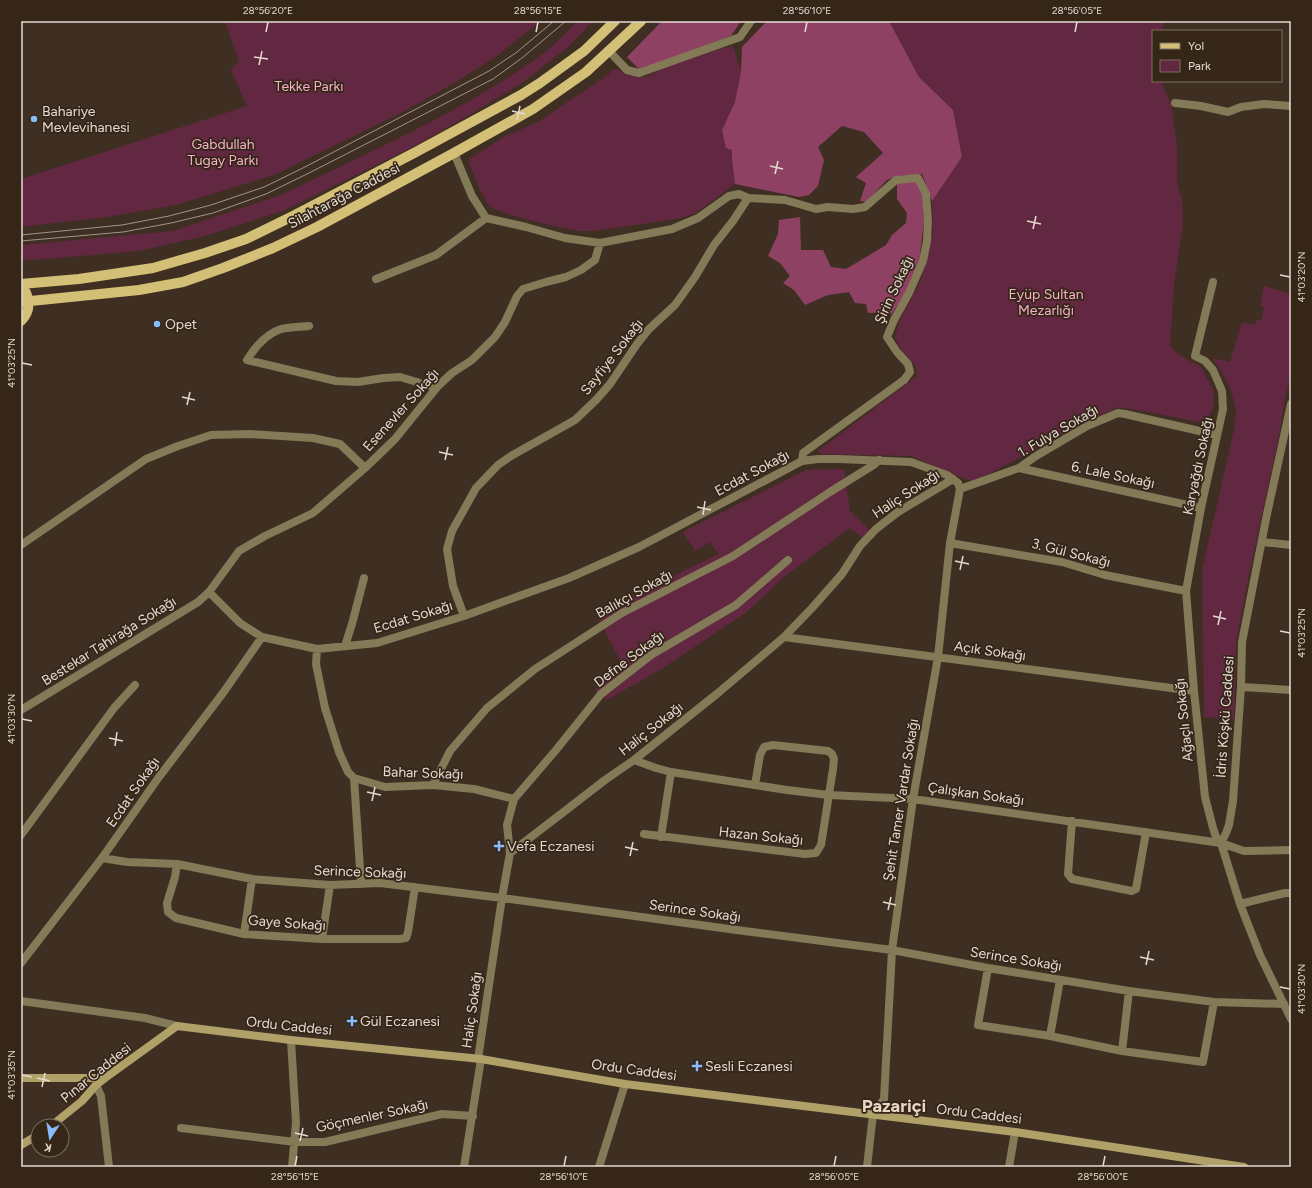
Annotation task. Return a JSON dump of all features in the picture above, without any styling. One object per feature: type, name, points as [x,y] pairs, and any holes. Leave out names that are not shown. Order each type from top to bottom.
[{"type":"main road","name":"Silahtarağa Caddesi","points":[[21,285],[79,279],[153,268],[246,239],[403,159],[521,96],[584,51],[615,21]]},
{"type":"main road","name":"Silahtarağa Caddesi","points":[[25,302],[139,290],[183,282],[273,248],[317,227],[533,109],[586,72],[642,21]]},
{"type":"main road","points":[[21,285],[26,292],[25,302],[28,312],[21,321]]},
{"type":"main road","name":"Ordu Caddesi","points":[[177,1026],[290,1040],[480,1059],[625,1084],[1015,1132],[1244,1167]]},
{"type":"main road","name":"Pınar Caddesi","points":[[61,1118],[82,1101],[106,1078],[177,1026]]},
{"type":"main road","points":[[21,1078],[106,1078]]},
{"type":"main road","points":[[21,1145],[30,1140]]},
{"type":"street","points":[[610,51],[627,70],[639,73],[740,37],[751,21]]},
{"type":"street","points":[[1175,102],[1228,112],[1241,107],[1264,104],[1291,106]]},
{"type":"street","points":[[454,153],[472,196],[486,218],[565,238],[600,243],[672,229],[698,218],[730,196],[739,194],[748,198]]},
{"type":"street","name":"Şirin Sokağı","points":[[748,198],[785,200],[816,209],[828,207],[853,209],[865,207],[896,180],[918,178],[926,194],[928,221],[927,241],[923,261],[910,293],[894,320],[887,337],[897,352],[908,364],[910,372]]},
{"type":"street","name":"Sayfiye Sokağı","points":[[464,616],[453,586],[447,549],[452,531],[476,488],[498,465],[511,456],[575,420],[596,400],[610,384],[649,329],[676,305],[714,245],[733,221],[748,198]]},
{"type":"street","points":[[376,279],[436,255],[486,218]]},
{"type":"street","name":"Esenevler Sokağı","points":[[208,592],[239,551],[265,536],[313,513],[365,468],[395,438],[438,386],[452,373],[472,360],[494,337],[523,289],[566,277],[581,270],[595,260],[600,243]]},
{"type":"street","name":"Karyağdı Sokağı","points":[[1186,591],[1201,508],[1223,409],[1222,391],[1213,370],[1205,361],[1195,356],[1213,282]]},
{"type":"street","points":[[309,326],[281,329],[267,336],[253,350],[247,360],[336,381],[358,382],[400,377],[426,386],[438,386]]},
{"type":"street","name":"Ecdat Sokağı","points":[[21,963],[102,858],[159,777],[223,693],[262,637],[317,649],[377,643],[464,616],[569,578],[639,547],[802,461],[803,453],[904,380],[910,372]]},
{"type":"street","name":"İdris Köşkü Caddesi","points":[[1221,843],[1229,825],[1232,809],[1241,687],[1242,642],[1291,404]]},
{"type":"street","name":"1. Fulya Sokağı","points":[[960,489],[1019,468],[1036,456],[1087,426],[1118,413],[1217,435]]},
{"type":"street","points":[[21,544],[146,459],[211,435],[249,434],[313,438],[340,444],[365,468]]},
{"type":"street","points":[[802,461],[818,459],[911,462],[947,475],[958,483],[960,489]]},
{"type":"street","name":"Balıkçı Sokağı","points":[[433,785],[450,751],[487,708],[535,669],[622,613],[733,556],[879,460]]},
{"type":"street","name":"6. Lale Sokağı","points":[[1019,468],[1201,508]]},
{"type":"street","name":"Haliç Sokağı","points":[[464,1167],[473,1116],[502,898],[510,853],[605,780],[634,760],[784,638],[842,574],[860,546],[876,530],[898,512],[953,479]]},
{"type":"street","name":"Şehit Tamer Vardar Sokağı","points":[[873,1114],[884,1099],[892,950],[913,798],[938,657],[950,543],[960,489]]},
{"type":"street","points":[[1262,542],[1291,545]]},
{"type":"street","name":"3. Gül Sokağı","points":[[950,543],[1062,562],[1105,575],[1186,591]]},
{"type":"street","name":"Defne Sokağı","points":[[510,853],[507,824],[514,798],[552,755],[601,694],[651,655],[736,605],[788,560]]},
{"type":"street","points":[[345,646],[364,578]]},
{"type":"street","name":"Ağaçlı Sokağı","points":[[1186,591],[1194,691],[1205,797],[1216,837],[1221,843]]},
{"type":"street","points":[[208,592],[240,623],[262,637]]},
{"type":"street","name":"Bestekar Tahirağa Sokağı","points":[[21,710],[198,602],[208,592]]},
{"type":"street","name":"Açık Sokağı","points":[[784,638],[1194,691]]},
{"type":"street","points":[[317,649],[316,664],[325,708],[339,752],[348,772],[354,778],[361,884]]},
{"type":"street","points":[[21,835],[114,708],[135,685]]},
{"type":"street","points":[[1241,687],[1291,690]]},
{"type":"street","points":[[755,785],[760,755],[764,747],[773,745],[828,751],[832,754],[834,759],[829,795]]},
{"type":"street","name":"Çalışkan Sokağı","points":[[634,760],[671,772],[755,785],[829,795],[913,798],[1221,843],[1244,851],[1291,850]]},
{"type":"street","points":[[661,837],[671,772]]},
{"type":"street","name":"Bahar Sokağı","points":[[354,778],[385,788],[433,785],[474,789],[514,798]]},
{"type":"street","name":"Hazan Sokağı","points":[[644,834],[805,854],[816,853],[821,845],[829,795]]},
{"type":"street","points":[[1072,821],[1068,874],[1072,879],[1132,891],[1136,889],[1146,832]]},
{"type":"street","points":[[1221,843],[1240,904],[1260,955],[1291,1019]]},
{"type":"street","name":"Serince Sokağı","points":[[102,858],[127,862],[177,864],[252,879],[330,885],[380,883],[415,887],[892,950],[988,968],[1129,991],[1214,1002],[1284,1004]]},
{"type":"street","name":"Gaye Sokağı","points":[[177,864],[175,877],[167,903],[168,912],[176,918],[244,934],[322,939],[406,938],[415,887]]},
{"type":"street","points":[[244,934],[252,879]]},
{"type":"street","points":[[322,939],[330,885]]},
{"type":"street","points":[[1240,904],[1285,893],[1291,893]]},
{"type":"street","points":[[988,968],[978,1024],[1050,1036],[1122,1051],[1203,1062],[1214,1002]]},
{"type":"street","points":[[1050,1036],[1060,980]]},
{"type":"street","points":[[1122,1051],[1129,991]]},
{"type":"street","name":"Ordu Caddesi","points":[[21,1001],[145,1018],[177,1026]]},
{"type":"street","points":[[290,1040],[296,1123],[292,1167]]},
{"type":"street","points":[[599,1167],[625,1084]]},
{"type":"street","points":[[96,1086],[100,1096],[109,1167]]},
{"type":"street","name":"Göçmenler Sokağı","points":[[181,1128],[295,1142],[325,1142],[442,1114],[473,1116]]},
{"type":"street","points":[[867,1167],[873,1114]]},
{"type":"street","points":[[1009,1167],[1015,1132]]},
{"type":"green space","name":"Tekke Parkı","points":[[225,21],[541,21],[494,58],[454,83],[401,113],[274,175],[176,205],[107,217],[21,227],[21,179],[247,106],[231,70],[239,61]]},
{"type":"green space","points":[[578,21],[592,21],[569,46],[522,83],[411,148],[285,210],[205,236],[138,251],[21,261],[21,245],[173,231],[278,196],[424,126],[486,91],[545,52]]},
{"type":"green space","name":"Eyüp Sultan Mezarlığı","points":[[889,21],[1164,21],[1162,30],[1152,30],[1152,82],[1161,82],[1171,104],[1177,146],[1177,183],[1182,200],[1183,223],[1174,284],[1170,346],[1178,354],[1201,367],[1214,391],[1213,409],[1204,423],[1118,407],[1055,438],[993,472],[972,481],[911,456],[821,454],[818,451],[917,376],[915,365],[903,352],[895,338],[899,322],[921,280],[933,231],[932,201],[962,157],[953,110],[919,77]]},
{"type":"green space","points":[[733,46],[741,71],[735,102],[722,130],[733,149],[732,160],[735,184],[696,213],[682,218],[595,231],[579,231],[511,215],[489,207],[468,160],[505,136],[538,122],[609,74],[613,69],[646,77],[688,59]]},
{"type":"green space","points":[[1264,286],[1291,294],[1291,375],[1285,398],[1280,431],[1248,579],[1236,643],[1234,719],[1204,717],[1202,570],[1234,430],[1236,411],[1230,387],[1213,358],[1230,362],[1242,322],[1255,325],[1256,320],[1261,321],[1264,308],[1260,306]]},
{"type":"green space","points":[[844,469],[850,511],[875,536],[868,542],[850,528],[786,575],[748,611],[663,668],[607,700],[595,690],[622,664],[595,613],[719,554],[710,542],[695,551],[683,532],[806,470]]},
{"type":"shaded area","points":[[662,21],[741,21],[731,36],[640,70],[627,57]]},
{"type":"shaded area","points":[[767,21],[889,21],[919,77],[953,110],[962,157],[932,201],[922,174],[897,176],[887,180],[866,202],[860,201],[866,183],[856,177],[883,153],[864,132],[842,126],[818,147],[824,160],[818,186],[809,195],[799,197],[735,184],[732,150],[726,148],[722,130],[735,102],[741,71],[742,47]]},
{"type":"shaded area","points":[[916,181],[923,194],[924,222],[919,262],[907,291],[891,315],[887,312],[868,313],[866,304],[855,303],[849,292],[828,295],[805,305],[794,290],[783,283],[790,276],[780,263],[768,256],[778,234],[779,220],[800,217],[801,250],[823,250],[831,267],[846,269],[886,245],[892,235],[906,223],[907,213],[897,199],[897,183]]},
{"type":"tram line","points":[[21,235],[122,225],[169,216],[211,205],[264,187],[489,71],[517,52],[554,21]]},
{"type":"tram line","points":[[21,241],[123,232],[171,223],[213,213],[266,194],[493,79],[522,58],[566,21]]},
{"type":"place","name":"Bahariye Mevlevihanesi","points":[[34,119]]},
{"type":"place","name":"Opet","points":[[157,324]]},
{"type":"place","name":"Vefa Eczanesi","points":[[499,846]]},
{"type":"place","name":"Gül Eczanesi","points":[[352,1021]]},
{"type":"place","name":"Sesli Eczanesi","points":[[697,1066]]},
{"type":"district","name":"Pazariçi","points":[[894,1106]]},
{"type":"park label","name":"Gabdullah Tugay Parkı","points":[[223,152]]}]
